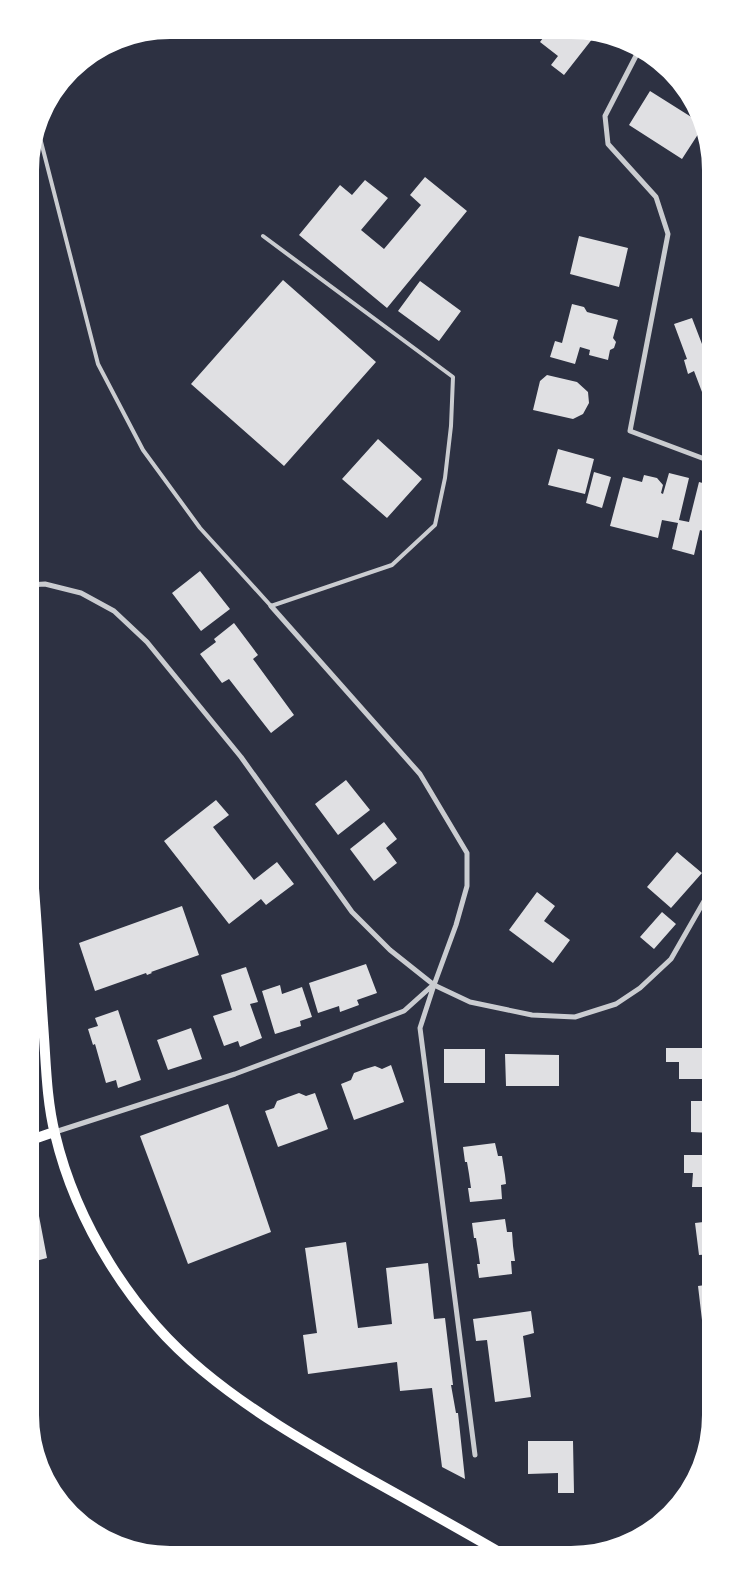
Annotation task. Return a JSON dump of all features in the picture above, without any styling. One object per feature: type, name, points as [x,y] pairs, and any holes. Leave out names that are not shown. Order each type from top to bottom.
[{"type":"main road","points":[[36,932],[47,1082],[54,1132],[68,1182],[88,1226],[108,1262],[134,1299],[168,1338],[202,1370],[248,1406],[310,1445],[494,1549]]},
{"type":"main road","points":[[36,1138],[54,1132]]},
{"type":"street","points":[[637,54],[605,116],[608,144],[656,198],[668,234],[630,431],[705,461]]},
{"type":"street","points":[[37,585],[45,584],[81,593],[114,611],[147,642],[242,757],[352,912],[390,950],[434,985],[470,1002],[532,1015],[575,1016],[616,1004],[640,988],[671,959],[704,901]]},
{"type":"street","points":[[271,606],[420,774],[467,854],[467,886],[456,925],[420,1028],[475,1455]]},
{"type":"street","points":[[54,1132],[235,1074],[404,1011],[434,985]]},
{"type":"lane","points":[[40,138],[98,364],[143,450],[200,528],[271,606],[392,565],[435,525],[445,478],[453,377],[263,236]]},
{"type":"building","points":[[544,36],[593,38],[564,75],[551,65],[558,56],[540,42]]},
{"type":"building","points":[[650,91],[695,119],[699,132],[682,159],[629,125]]},
{"type":"building","points":[[425,177],[467,211],[387,308],[299,235],[340,185],[352,195],[365,180],[388,198],[361,230],[384,249],[421,205],[410,195]]},
{"type":"building","points":[[579,236],[628,248],[619,287],[570,274]]},
{"type":"building","points":[[283,280],[376,362],[284,466],[191,384]]},
{"type":"building","points":[[420,281],[461,311],[439,341],[398,311]]},
{"type":"building","points":[[572,304],[584,307],[587,312],[618,320],[613,338],[616,342],[614,348],[610,350],[608,360],[589,355],[590,350],[580,347],[575,364],[550,357],[555,341],[562,343]]},
{"type":"building","points":[[692,318],[702,344],[705,343],[705,391],[702,392],[694,371],[688,374],[684,360],[687,359],[674,324]]},
{"type":"building","points":[[547,375],[577,382],[588,392],[589,403],[583,414],[573,419],[533,410],[540,381]]},
{"type":"building","points":[[378,439],[422,479],[387,518],[342,479]]},
{"type":"building","points":[[558,449],[594,459],[585,494],[548,485]]},
{"type":"building","points":[[594,472],[611,477],[602,508],[586,503]]},
{"type":"building","points":[[669,473],[689,478],[679,520],[689,522],[699,482],[705,484],[705,531],[700,530],[694,555],[672,549],[678,523],[662,520],[658,538],[610,526],[623,477],[642,482],[644,475],[657,478],[663,485],[661,493],[663,494]]},
{"type":"building","points":[[200,571],[230,609],[201,631],[172,593]]},
{"type":"building","points":[[234,623],[258,655],[253,659],[294,715],[271,733],[229,679],[222,683],[200,654],[216,642],[214,639]]},
{"type":"building","points":[[346,780],[370,810],[338,835],[315,804]]},
{"type":"building","points":[[216,800],[229,815],[213,827],[254,880],[277,862],[294,884],[266,905],[261,899],[229,924],[164,841]]},
{"type":"building","points":[[384,822],[397,839],[386,848],[397,863],[374,881],[350,849]]},
{"type":"building","points":[[677,852],[702,873],[671,908],[647,887]]},
{"type":"building","points":[[537,892],[555,906],[544,921],[570,940],[553,963],[509,930]]},
{"type":"building","points":[[182,906],[199,955],[147,975],[146,973],[95,991],[79,943]]},
{"type":"building","points":[[662,912],[676,924],[654,949],[640,937]]},
{"type":"building","points":[[366,964],[377,993],[357,1000],[359,1005],[340,1012],[339,1006],[318,1013],[309,983]]},
{"type":"building","points":[[246,967],[258,1002],[250,1004],[262,1038],[240,1047],[238,1041],[224,1046],[213,1016],[232,1010],[221,975]]},
{"type":"building","points":[[280,985],[282,994],[302,987],[312,1017],[300,1021],[301,1026],[275,1034],[262,991]]},
{"type":"building","points":[[118,1010],[141,1080],[118,1088],[116,1080],[106,1083],[95,1044],[93,1045],[88,1029],[98,1026],[95,1018]]},
{"type":"building","points":[[191,1028],[202,1059],[168,1070],[157,1040]]},
{"type":"building","points":[[666,1048],[704,1048],[704,1079],[679,1079],[679,1062],[666,1062]]},
{"type":"building","points":[[444,1049],[485,1049],[485,1083],[444,1083]]},
{"type":"building","points":[[505,1054],[559,1055],[559,1086],[506,1086]]},
{"type":"building","points":[[391,1065],[404,1102],[354,1120],[341,1084],[351,1080],[354,1073],[375,1066],[382,1069]]},
{"type":"building","points":[[299,1093],[306,1096],[315,1093],[328,1129],[278,1147],[265,1111],[274,1108],[277,1101]]},
{"type":"building","points":[[691,1101],[704,1101],[704,1133],[691,1132]]},
{"type":"building","points":[[228,1104],[271,1232],[188,1264],[140,1136]]},
{"type":"building","points":[[495,1143],[498,1156],[502,1156],[505,1175],[506,1184],[501,1185],[502,1199],[470,1202],[468,1188],[471,1188],[463,1147]]},
{"type":"building","points":[[684,1155],[704,1155],[704,1187],[692,1187],[693,1173],[684,1173]]},
{"type":"building","points":[[36,1216],[39,1216],[47,1258],[36,1261]]},
{"type":"building","points":[[505,1219],[507,1232],[512,1232],[515,1261],[511,1261],[512,1274],[479,1278],[477,1264],[480,1264],[472,1223]]},
{"type":"building","points":[[704,1222],[704,1255],[699,1255],[695,1223]]},
{"type":"building","points":[[346,1242],[358,1328],[392,1324],[386,1268],[428,1263],[434,1319],[445,1318],[453,1385],[451,1385],[456,1413],[458,1413],[465,1479],[442,1467],[432,1388],[400,1391],[397,1362],[308,1374],[303,1335],[317,1333],[305,1248]]},
{"type":"building","points":[[704,1285],[704,1320],[702,1320],[698,1286]]},
{"type":"building","points":[[531,1311],[534,1333],[523,1336],[531,1397],[495,1402],[487,1340],[476,1341],[473,1319]]},
{"type":"building","points":[[528,1441],[573,1441],[574,1493],[558,1493],[558,1473],[528,1474]]}]
